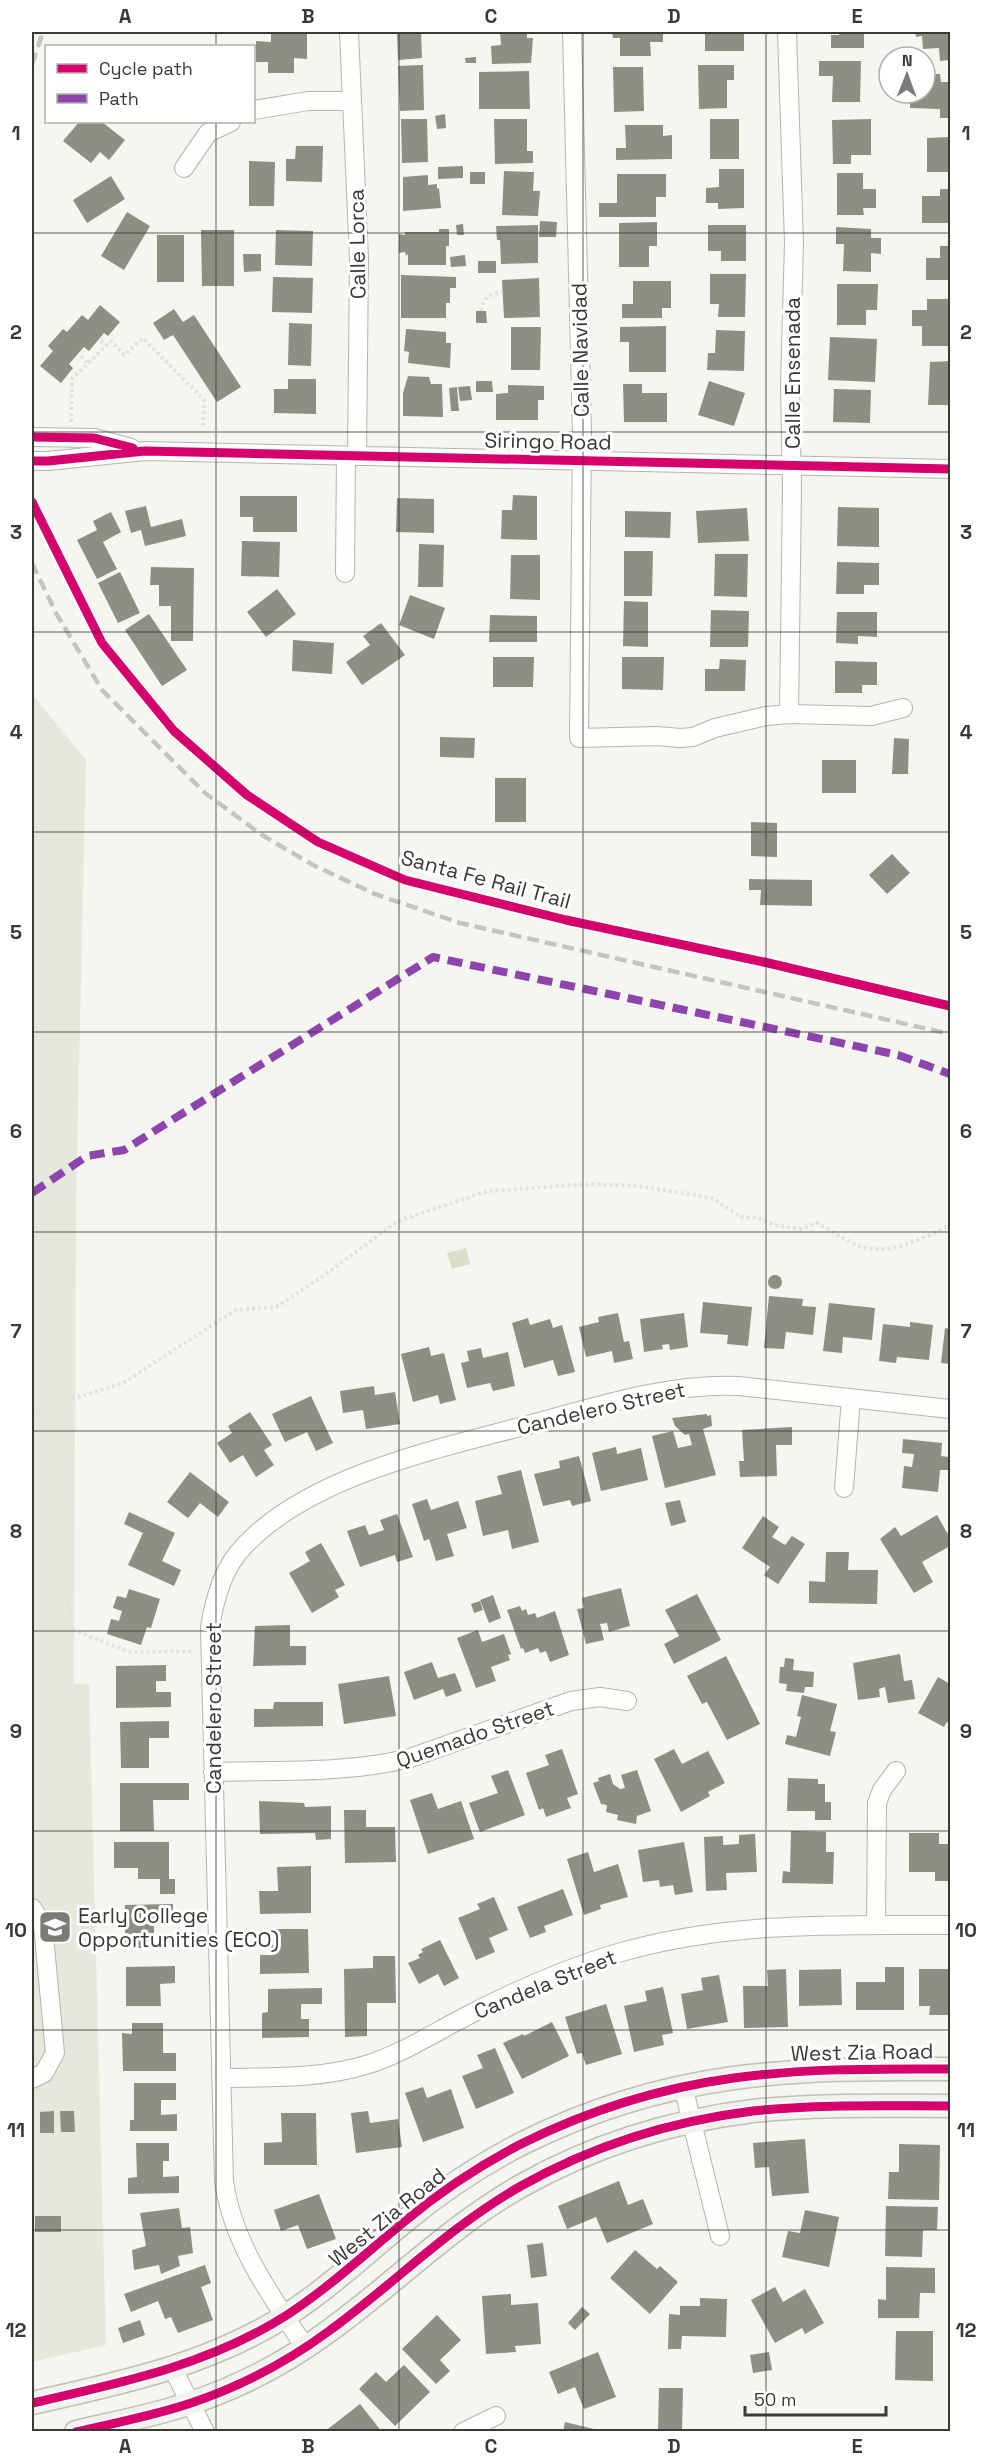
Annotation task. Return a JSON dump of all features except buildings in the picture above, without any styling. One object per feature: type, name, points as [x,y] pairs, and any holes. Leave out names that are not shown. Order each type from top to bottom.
[{"type":"main road","name":"West Zia Road","points":[[32,2403],[173,2369],[207,2357],[238,2342],[285,2316],[328,2287],[434,2198],[492,2160],[585,2115],[650,2094],[740,2076],[797,2070],[951,2069]]},
{"type":"main road","points":[[76,2432],[191,2403],[237,2384],[305,2347],[355,2312],[461,2224],[520,2186],[573,2160],[616,2143],[693,2121],[787,2108],[951,2106]]},
{"type":"street","name":"Calle Lorca","points":[[345,573],[359,260],[349,32]]},
{"type":"street","name":"Calle Navidad","points":[[572,32],[582,460],[579,738],[657,736],[680,738],[766,716],[789,714]]},
{"type":"street","name":"Calle Ensenada","points":[[787,32],[793,226],[789,714]]},
{"type":"street","points":[[255,110],[308,101],[352,101]]},
{"type":"street","points":[[184,168],[208,133],[229,123]]},
{"type":"street","name":"Siringo Road","points":[[32,437],[94,438],[145,451]]},
{"type":"street","name":"Siringo Road","points":[[32,461],[145,451],[951,469]]},
{"type":"street","points":[[789,714],[871,716],[903,708]]},
{"type":"street","name":"Candelero Street","points":[[305,2347],[244,2247],[231,2216],[224,2181],[210,1627],[213,1605],[230,1563],[243,1546],[280,1516],[364,1473],[430,1451],[671,1389],[713,1384],[951,1409]]},
{"type":"street","points":[[844,1488],[851,1398]]},
{"type":"street","name":"Quemado Street","points":[[213,1772],[346,1768],[390,1763],[571,1701],[600,1697],[627,1701]]},
{"type":"street","points":[[876,1925],[877,1803],[882,1791],[896,1771]]},
{"type":"street","points":[[32,1908],[43,1925],[55,2053],[44,2073],[32,2079]]},
{"type":"street","name":"Candela Street","points":[[221,2078],[312,2075],[368,2064],[408,2049],[464,2017],[544,1980],[585,1964],[648,1945],[710,1933],[776,1926],[951,1925]]},
{"type":"street","points":[[683,2086],[720,2236]]},
{"type":"street","points":[[173,2369],[205,2432]]},
{"type":"street","points":[[463,2432],[496,2416]]},
{"type":"path","points":[[481,311],[489,295],[502,292]]},
{"type":"path","points":[[71,414],[72,379],[111,341],[124,355],[143,338],[204,400],[203,428]]},
{"type":"path","points":[[101,340],[107,345]]},
{"type":"path","points":[[81,356],[88,363]]},
{"type":"path","points":[[32,1412],[123,1383],[236,1310],[276,1307],[399,1221],[488,1191],[588,1184],[638,1186],[712,1198],[741,1217],[758,1218],[774,1225],[801,1229],[817,1222],[862,1247],[882,1250],[921,1239],[951,1225]]},
{"type":"path","points":[[32,1583],[56,1588],[69,1604],[71,1629],[129,1652],[211,1651]]},
{"type":"shaded area","points":[[32,694],[86,760],[76,1203],[74,1684],[89,1684],[106,2345],[32,2362]]},
{"type":"green space","points":[[466,1248],[470,1264],[452,1269],[447,1253]]},
{"type":"railway","points":[[32,64],[43,32]]},
{"type":"railway","points":[[32,563],[56,613],[102,690],[205,793],[262,835],[313,865],[375,894],[460,923],[950,1034]]},
{"type":"marked path","points":[[32,1193],[87,1156],[124,1150],[433,957],[898,1055],[950,1074]]},
{"type":"cycle path","points":[[32,437],[94,438],[133,448]]},
{"type":"cycle path","points":[[32,461],[145,451],[950,469]]},
{"type":"cycle path","name":"Santa Fe Rail Trail","points":[[32,502],[102,643],[174,731],[247,795],[318,842],[405,880],[566,920],[764,962],[950,1006]]},
{"type":"cycle path","points":[[32,2403],[131,2380],[196,2360],[257,2332],[287,2315],[318,2293],[433,2199],[492,2160],[523,2143],[577,2119],[629,2100],[681,2087],[732,2078],[837,2070],[950,2069]]},
{"type":"cycle path","points":[[76,2432],[188,2404],[261,2373],[329,2331],[446,2237],[495,2202],[548,2172],[604,2147],[693,2121],[753,2111],[827,2106],[950,2106]]},
{"type":"place","name":"Early College Opportunities (ECO)","points":[[55,1927]]}]
